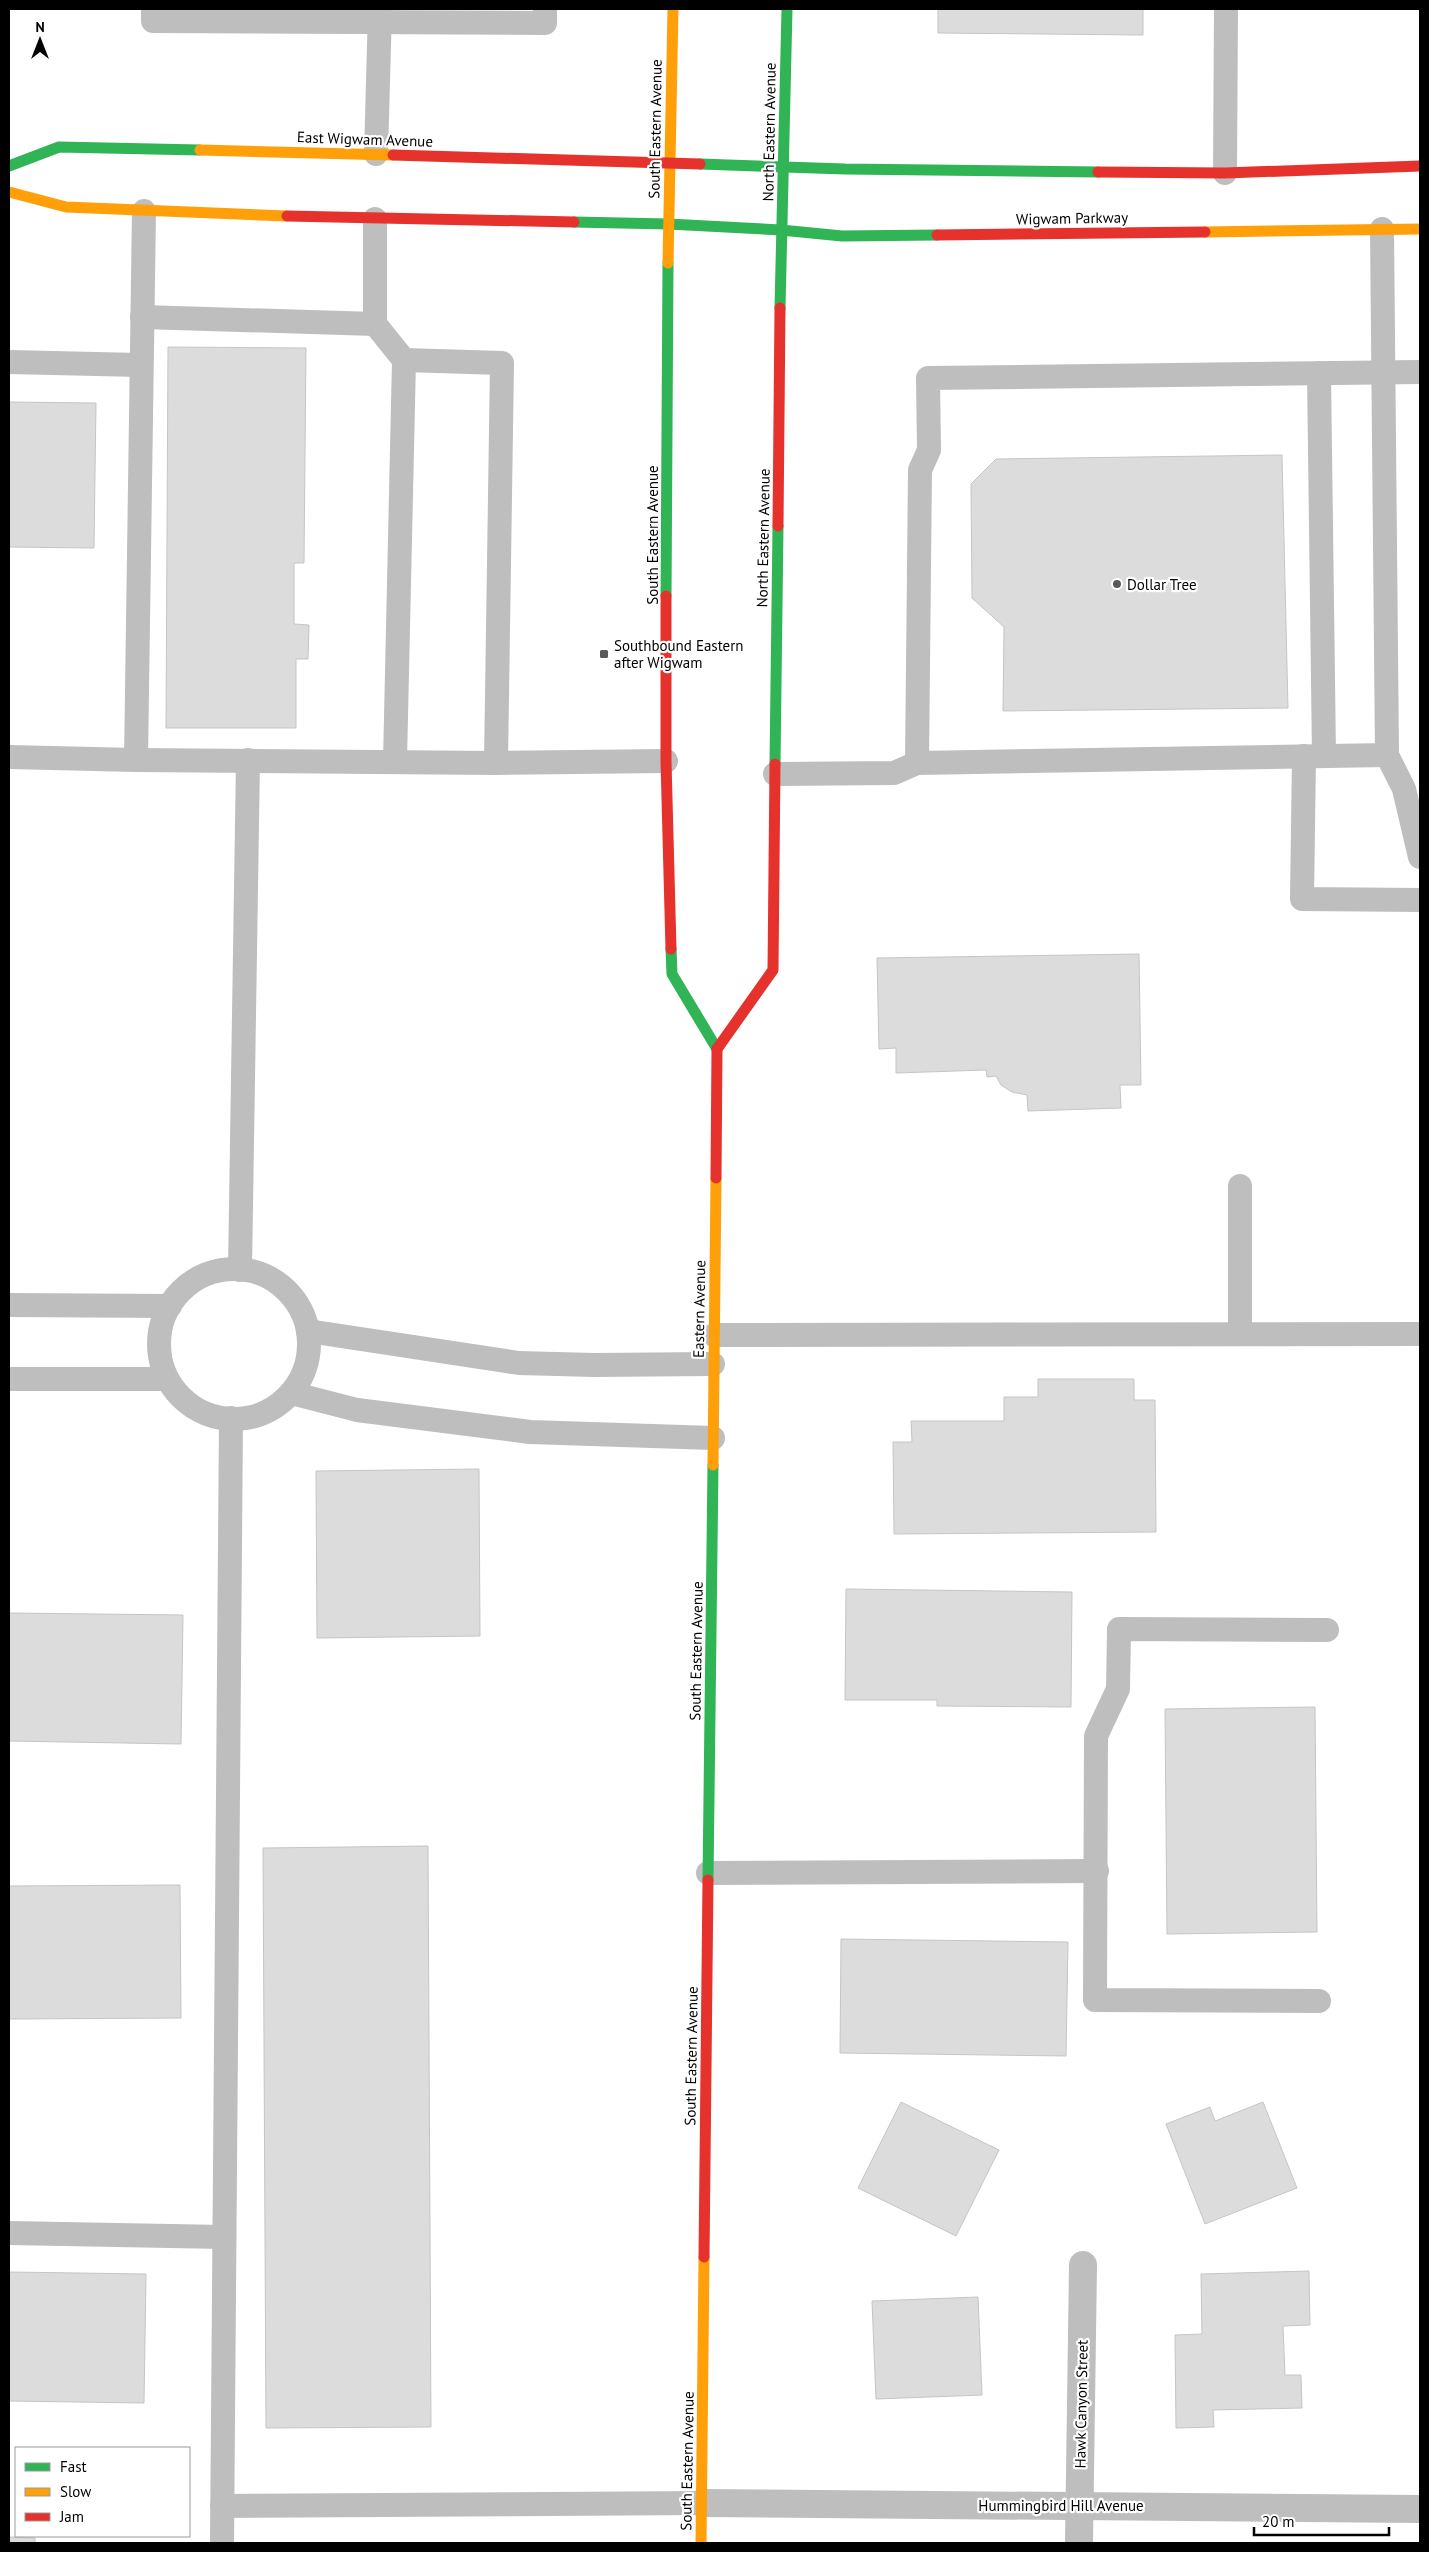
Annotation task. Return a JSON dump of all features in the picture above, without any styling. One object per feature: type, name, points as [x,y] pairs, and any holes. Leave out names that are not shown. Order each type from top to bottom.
[{"type":"main road","name":"South Eastern Avenue","points":[[673,9],[668,224],[666,761],[672,974],[717,1049]]},
{"type":"main road","name":"North Eastern Avenue","points":[[717,1049],[773,970],[781,230],[787,9]]},
{"type":"main road","name":"East Wigwam Avenue","points":[[9,166],[58,147],[376,154],[784,168]]},
{"type":"main road","points":[[784,168],[1225,173],[1420,166]]},
{"type":"main road","points":[[9,192],[66,207],[144,211],[375,219],[668,224]]},
{"type":"main road","name":"Wigwam Parkway","points":[[668,224],[781,230],[842,236],[1420,229]]},
{"type":"main road","name":"Eastern Avenue","points":[[711,1569],[717,1049]]},
{"type":"main road","name":"South Eastern Avenue","points":[[701,2543],[711,1569]]},
{"type":"street","name":"Hawk Canyon Street","points":[[1079,2543],[1083,2265]]},
{"type":"street","name":"Hummingbird Hill Avenue","points":[[702,2503],[1420,2509]]},
{"type":"lane","points":[[153,9],[153,21],[380,16],[545,22],[545,9]]},
{"type":"lane","points":[[1225,173],[1226,9]]},
{"type":"lane","points":[[376,154],[380,16]]},
{"type":"lane","points":[[136,760],[140,365],[144,211]]},
{"type":"lane","points":[[375,219],[375,324],[404,360],[395,762]]},
{"type":"lane","points":[[1382,229],[1387,755],[1404,789],[1420,857]]},
{"type":"lane","points":[[142,317],[375,324]]},
{"type":"lane","points":[[404,360],[502,363],[496,763]]},
{"type":"lane","points":[[9,362],[140,365]]},
{"type":"lane","points":[[918,763],[920,470],[929,450],[928,378],[1420,372]]},
{"type":"lane","points":[[1319,373],[1314,756],[1302,899],[1420,900]]},
{"type":"lane","points":[[775,774],[894,773],[918,763],[1387,755]]},
{"type":"lane","points":[[9,757],[496,763],[666,761]]},
{"type":"lane","points":[[240,1270],[248,760]]},
{"type":"lane","points":[[1240,1186],[1240,1334]]},
{"type":"lane","points":[[240,1270],[271,1279],[287,1291],[299,1308],[308,1332],[310,1348],[305,1369],[291,1393],[281,1402],[263,1414],[242,1419],[220,1418],[198,1410],[181,1396],[167,1379],[160,1358],[160,1335],[165,1314],[177,1295],[193,1281],[211,1273],[240,1270]]},
{"type":"lane","points":[[9,1305],[170,1306]]},
{"type":"lane","points":[[308,1332],[519,1363],[594,1365],[713,1364]]},
{"type":"lane","points":[[714,1335],[927,1337],[1420,1334]]},
{"type":"lane","points":[[9,1379],[167,1379]]},
{"type":"lane","points":[[291,1393],[357,1410],[530,1432],[713,1438]]},
{"type":"lane","points":[[222,2543],[231,1418]]},
{"type":"lane","points":[[1319,2001],[1095,2000],[1097,1871],[1096,1736],[1118,1689],[1119,1629],[1326,1630]]},
{"type":"lane","points":[[708,1873],[1097,1871]]},
{"type":"lane","points":[[9,2233],[224,2237]]},
{"type":"lane","points":[[222,2506],[702,2503]]},
{"type":"building","points":[[938,9],[1143,9],[1143,35],[938,33]]},
{"type":"building","points":[[168,347],[306,348],[304,563],[294,563],[294,624],[309,625],[308,659],[296,659],[296,728],[166,728]]},
{"type":"building","points":[[9,402],[96,403],[94,548],[9,547]]},
{"type":"building","points":[[1282,455],[1288,708],[1003,711],[1004,627],[972,598],[971,484],[996,459]]},
{"type":"building","points":[[1139,954],[1141,1085],[1120,1085],[1121,1108],[1028,1111],[1027,1095],[1012,1092],[1001,1085],[996,1076],[987,1077],[986,1070],[896,1073],[896,1048],[879,1049],[877,958]]},
{"type":"building","points":[[1038,1379],[1134,1379],[1134,1400],[1155,1400],[1156,1532],[894,1534],[893,1442],[912,1442],[911,1421],[1004,1421],[1004,1397],[1038,1397]]},
{"type":"building","points":[[479,1469],[480,1636],[317,1638],[316,1471]]},
{"type":"building","points":[[846,1589],[1072,1592],[1071,1707],[937,1706],[937,1700],[845,1700]]},
{"type":"building","points":[[9,1613],[183,1615],[181,1744],[9,1741]]},
{"type":"building","points":[[1315,1707],[1317,1932],[1167,1934],[1165,1709]]},
{"type":"building","points":[[428,1846],[431,2427],[266,2428],[263,1848]]},
{"type":"building","points":[[180,1885],[181,2018],[9,2019],[9,1886]]},
{"type":"building","points":[[841,1939],[1068,1942],[1066,2056],[840,2053]]},
{"type":"building","points":[[901,2102],[999,2150],[956,2236],[858,2188]]},
{"type":"building","points":[[1263,2102],[1297,2188],[1205,2224],[1166,2124],[1210,2107],[1215,2121]]},
{"type":"building","points":[[1309,2271],[1310,2325],[1283,2326],[1285,2375],[1301,2375],[1302,2408],[1213,2410],[1214,2427],[1176,2428],[1175,2335],[1202,2334],[1201,2274]]},
{"type":"building","points":[[9,2272],[146,2274],[144,2403],[9,2401]]},
{"type":"building","points":[[978,2297],[982,2395],[876,2399],[872,2301]]},
{"type":"building","points":[[9,2537],[35,2538],[35,2543],[9,2543]]},
{"type":"traffic: fast","points":[[780,308],[787,9]]},
{"type":"traffic: fast","points":[[9,166],[59,147],[200,150]]},
{"type":"traffic: fast","points":[[700,164],[845,169],[1098,172]]},
{"type":"traffic: fast","points":[[574,222],[668,224],[781,230],[842,236],[937,235]]},
{"type":"traffic: fast","points":[[666,596],[668,263]]},
{"type":"traffic: fast","points":[[775,764],[778,526]]},
{"type":"traffic: fast","points":[[671,949],[672,974],[717,1049]]},
{"type":"traffic: fast","points":[[708,1880],[713,1465]]},
{"type":"traffic: slow","points":[[668,263],[673,9]]},
{"type":"traffic: slow","points":[[200,150],[393,155]]},
{"type":"traffic: slow","points":[[9,192],[66,207],[287,216]]},
{"type":"traffic: slow","points":[[1205,232],[1420,229]]},
{"type":"traffic: slow","points":[[713,1465],[716,1178]]},
{"type":"traffic: slow","points":[[701,2543],[704,2257]]},
{"type":"traffic: jam","points":[[393,155],[700,164]]},
{"type":"traffic: jam","points":[[1098,172],[1225,173],[1420,166]]},
{"type":"traffic: jam","points":[[287,216],[574,222]]},
{"type":"traffic: jam","points":[[937,235],[1205,232]]},
{"type":"traffic: jam","points":[[778,526],[780,308]]},
{"type":"traffic: jam","points":[[666,596],[666,761],[671,949]]},
{"type":"traffic: jam","points":[[717,1049],[773,970],[775,764]]},
{"type":"traffic: jam","points":[[716,1178],[717,1049]]},
{"type":"traffic: jam","points":[[704,2257],[708,1880]]},
{"type":"place","name":"Dollar Tree","points":[[1117,584]]},
{"type":"place","name":"Southbound Eastern after Wigwam","points":[[604,654]]}]
